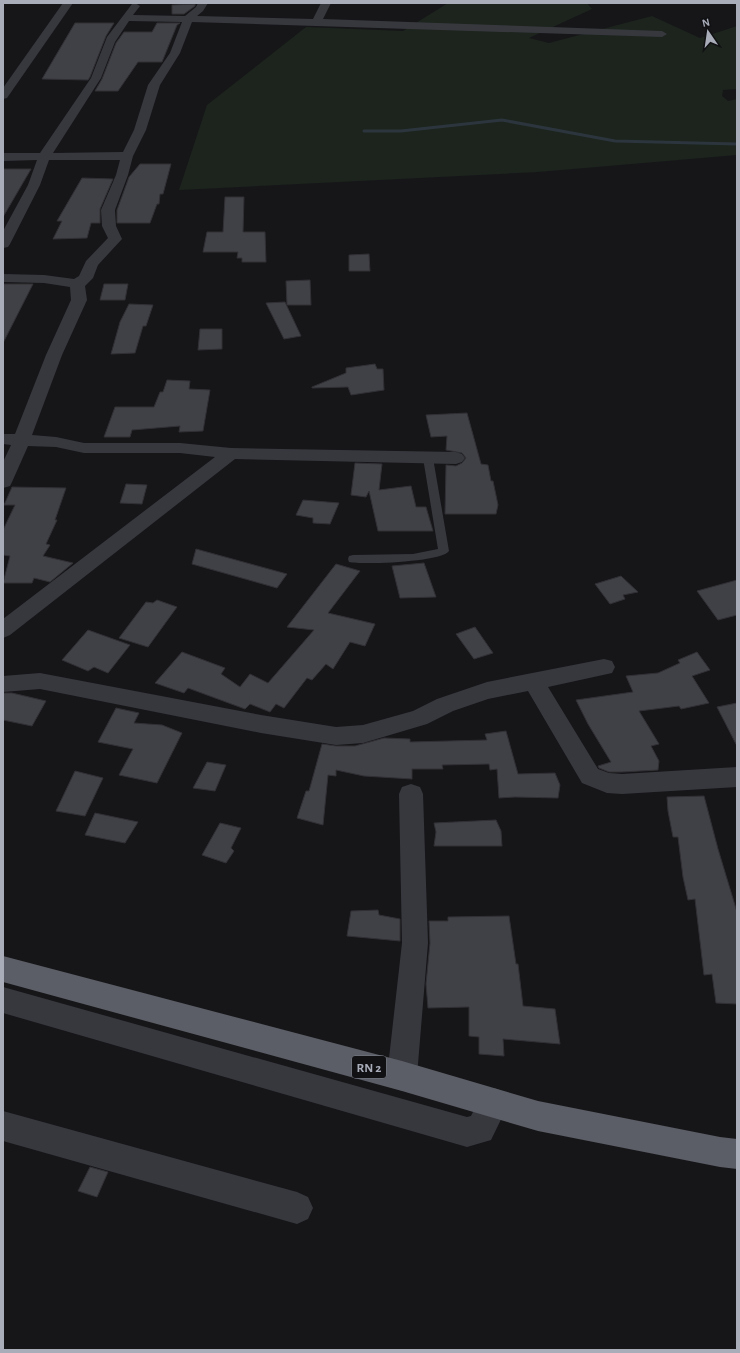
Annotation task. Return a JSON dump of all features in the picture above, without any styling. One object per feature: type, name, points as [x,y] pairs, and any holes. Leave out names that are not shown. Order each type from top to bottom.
[{"type":"highway","name":"RN 2","points":[[3,969],[402,1076],[538,1116],[720,1152],[737,1154]]},
{"type":"street","points":[[3,96],[68,3]]},
{"type":"street","points":[[3,244],[34,185],[44,157],[96,78],[114,34],[137,3]]},
{"type":"street","points":[[3,278],[44,279],[77,284],[86,278],[91,264],[114,239],[109,226],[108,210],[122,175],[127,156],[140,130],[154,85],[175,53],[188,18],[200,9],[203,3]]},
{"type":"street","points":[[317,22],[326,3]]},
{"type":"street","points":[[127,18],[188,18],[563,32],[662,34]]},
{"type":"street","points":[[3,157],[127,156]]},
{"type":"street","points":[[3,482],[22,439],[54,355],[79,300],[77,284]]},
{"type":"street","points":[[3,439],[56,442],[84,448],[180,448],[231,453],[456,458]]},
{"type":"street","points":[[3,630],[231,453]]},
{"type":"street","points":[[3,684],[40,681],[261,724],[336,736],[363,734],[386,728],[420,718],[445,705],[487,692],[604,666]]},
{"type":"street","points":[[534,682],[590,776],[607,783],[622,784],[737,777]]},
{"type":"street","points":[[402,1076],[415,943],[411,794]]},
{"type":"street","points":[[3,1000],[467,1132],[480,1129],[494,1103]]},
{"type":"street","points":[[3,1126],[297,1208]]},
{"type":"lane","points":[[353,559],[436,555],[444,551],[428,458]]},
{"type":"shaded area","points":[[448,3],[587,3],[592,9],[529,38],[549,43],[652,16],[700,38],[737,26],[737,89],[723,90],[722,96],[728,101],[737,99],[737,155],[538,172],[179,190],[207,105],[306,27],[403,31]]},
{"type":"building","points":[[195,4],[195,6],[184,14],[172,14],[172,5]]},
{"type":"building","points":[[75,23],[114,23],[106,36],[90,77],[88,80],[42,79]]},
{"type":"building","points":[[157,23],[180,23],[177,25],[162,62],[138,62],[118,91],[95,91],[102,79],[116,43],[124,32],[152,32]]},
{"type":"building","points":[[140,164],[171,164],[163,194],[160,194],[159,204],[157,204],[150,223],[117,223],[117,210],[129,177]]},
{"type":"building","points":[[3,169],[31,169],[3,217]]},
{"type":"building","points":[[82,178],[113,179],[100,209],[100,223],[91,223],[87,238],[53,239],[62,221],[57,221]]},
{"type":"building","points":[[225,197],[244,197],[243,232],[265,232],[266,262],[242,262],[242,258],[237,258],[238,252],[203,252],[207,232],[223,232]]},
{"type":"building","points":[[369,254],[370,271],[349,271],[349,255]]},
{"type":"building","points":[[310,280],[311,305],[287,305],[286,281]]},
{"type":"building","points":[[3,284],[33,284],[3,343]]},
{"type":"building","points":[[104,284],[128,284],[125,300],[100,300]]},
{"type":"building","points":[[285,302],[301,336],[284,339],[266,303]]},
{"type":"building","points":[[129,304],[153,305],[146,326],[143,326],[135,353],[111,354],[120,322]]},
{"type":"building","points":[[200,329],[222,329],[222,349],[198,350]]},
{"type":"building","points":[[375,364],[377,369],[383,369],[384,390],[351,395],[348,387],[312,388],[346,373],[346,368]]},
{"type":"building","points":[[167,380],[190,381],[189,389],[210,390],[203,431],[179,432],[180,426],[132,430],[130,437],[104,437],[115,407],[154,407],[160,392],[163,392]]},
{"type":"building","points":[[467,413],[481,464],[488,465],[491,481],[493,481],[498,505],[496,514],[445,514],[446,465],[456,466],[462,463],[466,458],[462,453],[446,450],[447,436],[431,437],[426,415]]},
{"type":"building","points":[[355,463],[382,464],[379,490],[411,486],[416,507],[426,507],[433,531],[378,531],[369,491],[366,497],[351,495]]},
{"type":"building","points":[[126,484],[147,485],[142,504],[120,503]]},
{"type":"building","points":[[12,487],[66,488],[55,520],[57,520],[46,544],[50,545],[43,556],[73,563],[50,582],[34,578],[32,583],[3,583],[10,556],[3,555],[3,530],[15,505],[4,505]]},
{"type":"building","points":[[303,500],[339,503],[330,524],[313,523],[313,518],[296,515]]},
{"type":"building","points":[[196,549],[287,574],[277,588],[192,564]]},
{"type":"building","points":[[424,563],[436,597],[400,598],[392,566]]},
{"type":"building","points":[[336,564],[360,571],[328,613],[375,624],[365,646],[350,642],[333,669],[326,664],[312,680],[307,678],[284,708],[276,704],[270,712],[250,704],[245,709],[188,688],[184,693],[155,683],[182,652],[225,668],[221,674],[240,687],[250,674],[268,683],[314,630],[287,627]]},
{"type":"building","points":[[621,576],[638,592],[623,595],[625,599],[610,604],[595,584]]},
{"type":"building","points":[[737,580],[737,615],[718,620],[697,591]]},
{"type":"building","points":[[157,600],[177,607],[148,647],[119,638],[146,602],[153,603]]},
{"type":"building","points":[[475,627],[493,653],[474,659],[456,634]]},
{"type":"building","points":[[88,630],[130,645],[108,673],[94,667],[88,671],[62,660]]},
{"type":"building","points":[[697,652],[710,670],[692,676],[709,703],[681,709],[679,706],[639,711],[659,744],[651,746],[659,761],[658,770],[609,772],[599,768],[598,766],[611,762],[588,724],[576,700],[633,692],[626,676],[658,673],[680,663],[678,660]]},
{"type":"building","points":[[3,693],[12,693],[46,701],[32,726],[3,720]]},
{"type":"building","points":[[737,703],[737,746],[717,707]]},
{"type":"building","points":[[116,708],[139,713],[134,723],[162,725],[182,733],[157,783],[119,775],[133,749],[98,742]]},
{"type":"building","points":[[506,731],[518,774],[555,773],[560,785],[558,798],[499,798],[497,769],[490,770],[489,764],[442,765],[443,769],[412,769],[412,779],[364,776],[336,770],[336,776],[328,775],[323,825],[297,818],[306,791],[309,791],[322,744],[355,746],[384,738],[410,739],[410,742],[487,740],[485,734]]},
{"type":"building","points":[[207,762],[226,765],[215,791],[193,788]]},
{"type":"building","points":[[75,771],[103,778],[85,816],[56,811]]},
{"type":"building","points":[[704,796],[737,912],[737,1004],[716,1003],[712,974],[704,975],[695,899],[688,900],[683,877],[678,837],[673,837],[668,811],[667,797]]},
{"type":"building","points":[[95,813],[138,822],[125,843],[85,835]]},
{"type":"building","points":[[496,820],[501,831],[502,846],[434,846],[436,832],[434,823]]},
{"type":"building","points":[[220,823],[241,828],[231,848],[234,851],[226,863],[202,855]]},
{"type":"building","points":[[378,910],[379,915],[400,919],[400,941],[347,936],[351,911]]},
{"type":"building","points":[[509,916],[516,964],[518,964],[523,1006],[555,1009],[560,1044],[503,1039],[504,1056],[479,1054],[479,1037],[469,1036],[469,1007],[428,1008],[426,984],[430,943],[429,921],[448,921],[448,917]]},
{"type":"building","points":[[90,1167],[108,1172],[97,1197],[78,1191]]},
{"type":"waterway","points":[[364,131],[401,131],[502,120],[615,141],[737,144]]}]
